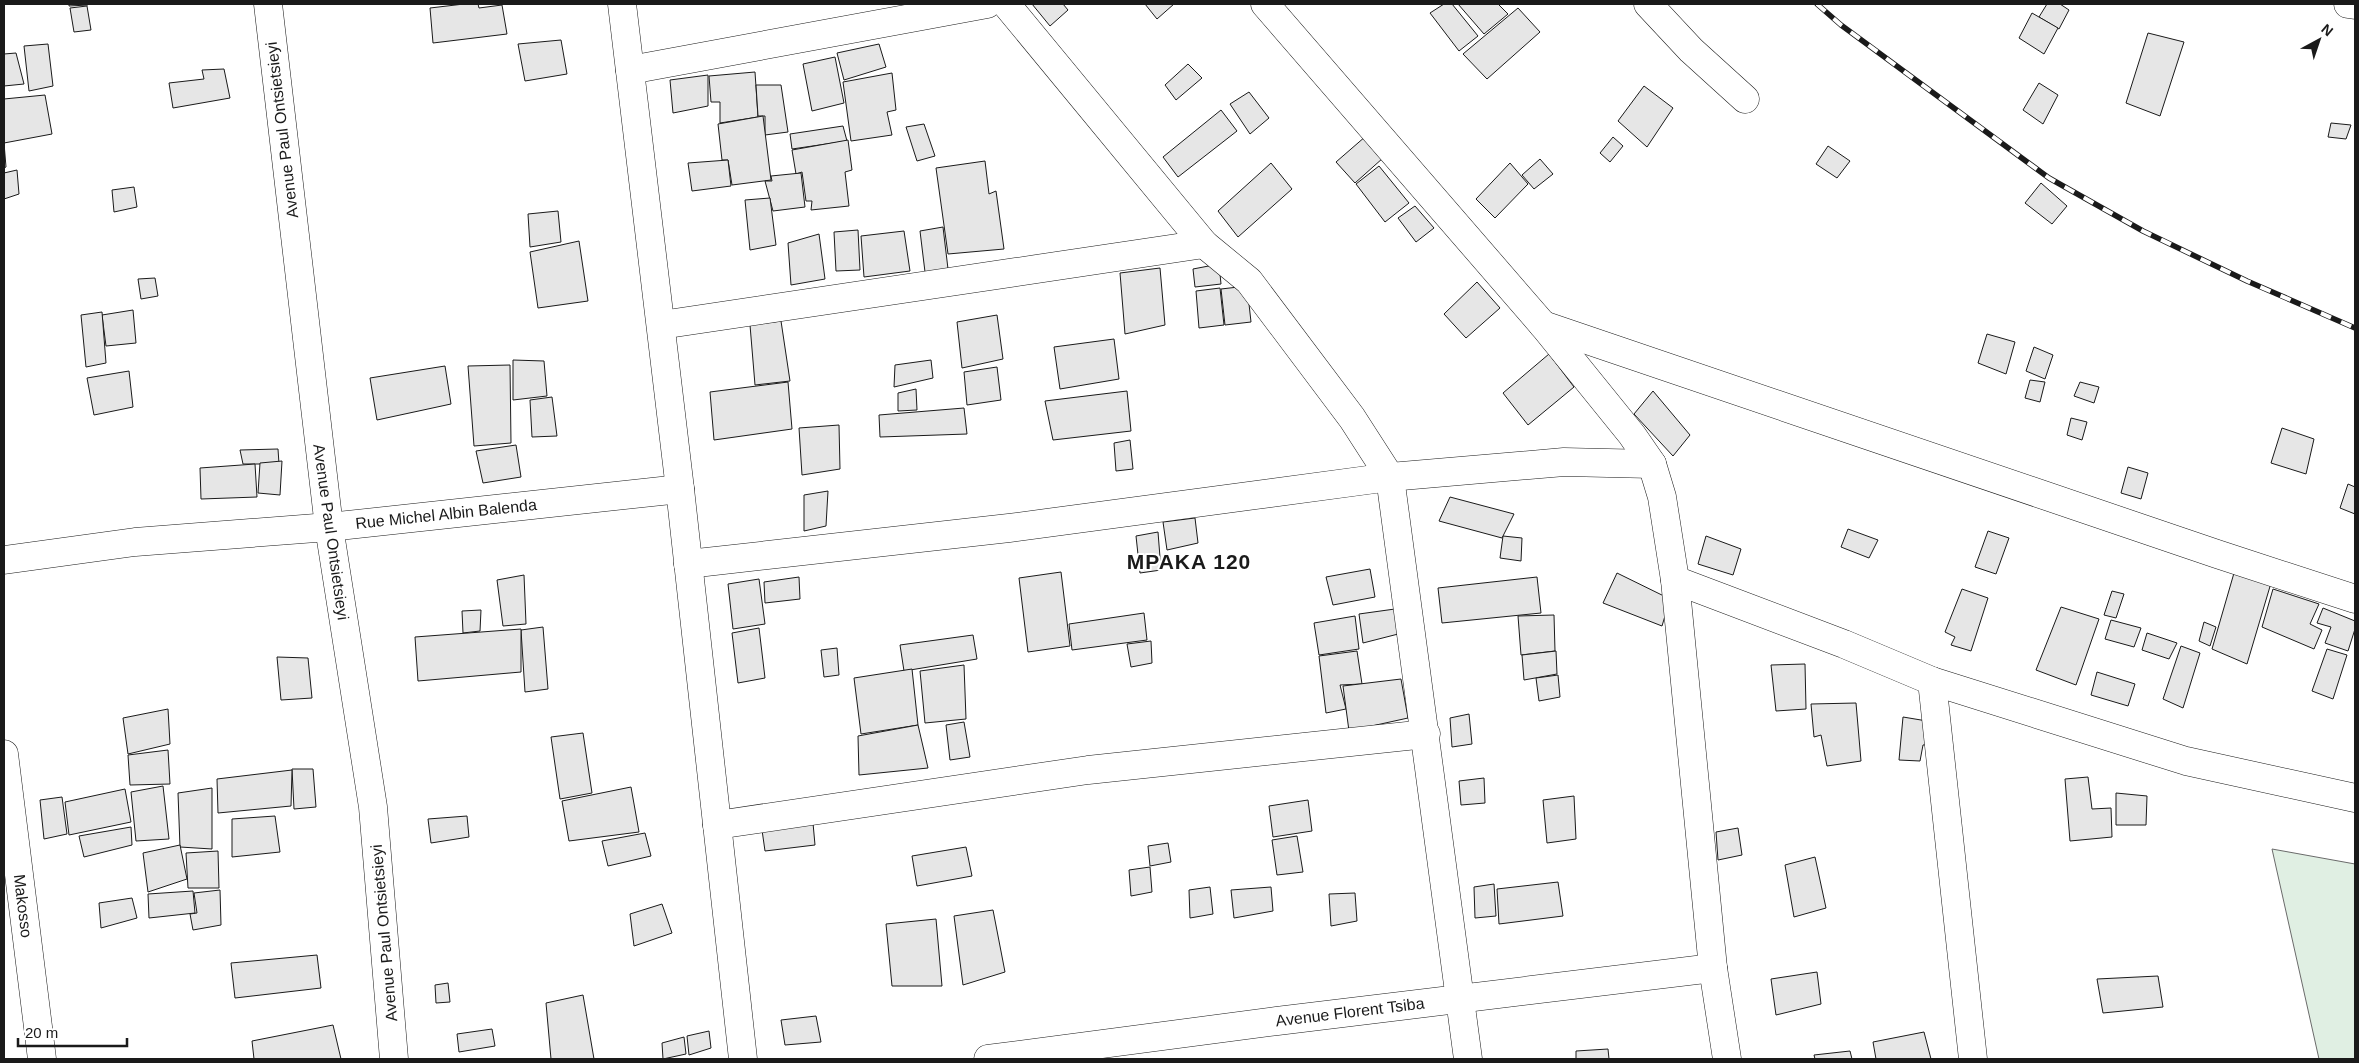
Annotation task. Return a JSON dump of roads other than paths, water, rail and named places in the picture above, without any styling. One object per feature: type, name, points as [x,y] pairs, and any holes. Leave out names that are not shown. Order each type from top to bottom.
[{"type":"street","name":"Avenue Paul Ontsietsieyi","points":[[268,4],[328,528],[373,807],[394,1059]]},
{"type":"street","points":[[622,4],[680,489],[743,1059]]},
{"type":"street","points":[[630,70],[987,4]]},
{"type":"street","points":[[1006,4],[1204,244],[1249,281],[1352,418],[1390,477],[1426,734],[1468,1059]]},
{"type":"street","points":[[1265,4],[1543,325],[1632,435],[1652,464],[1662,497],[1675,580],[1712,968],[1727,1059]]},
{"type":"street","points":[[1648,4],[1691,50],[1745,99]]},
{"type":"street","points":[[2348,4],[2355,5]]},
{"type":"street","points":[[661,325],[1204,244]]},
{"type":"street","points":[[1543,325],[2217,554],[2355,598]]},
{"type":"street","points":[[688,564],[1008,528],[1390,477],[1564,462],[1652,464]]},
{"type":"street","name":"Rue Michel Albin Balenda","points":[[4,560],[135,542],[328,528],[680,489]]},
{"type":"street","points":[[1675,580],[1844,644],[1932,681],[2186,762],[2355,798]]},
{"type":"street","points":[[1932,681],[1974,1059]]},
{"type":"street","points":[[717,824],[1088,770],[1426,734]]},
{"type":"street","name":"Makosso","points":[[4,754],[42,1059]]},
{"type":"street","name":"Avenue Florent Tsiba","points":[[988,1059],[1124,1051],[1277,1021],[1712,968]]},
{"type":"railway","points":[[1817,4],[1841,25],[2049,178],[2143,231],[2247,281],[2355,328]]},
{"type":"district","name":"MPAKA 120","points":[[1189,561]]}]
